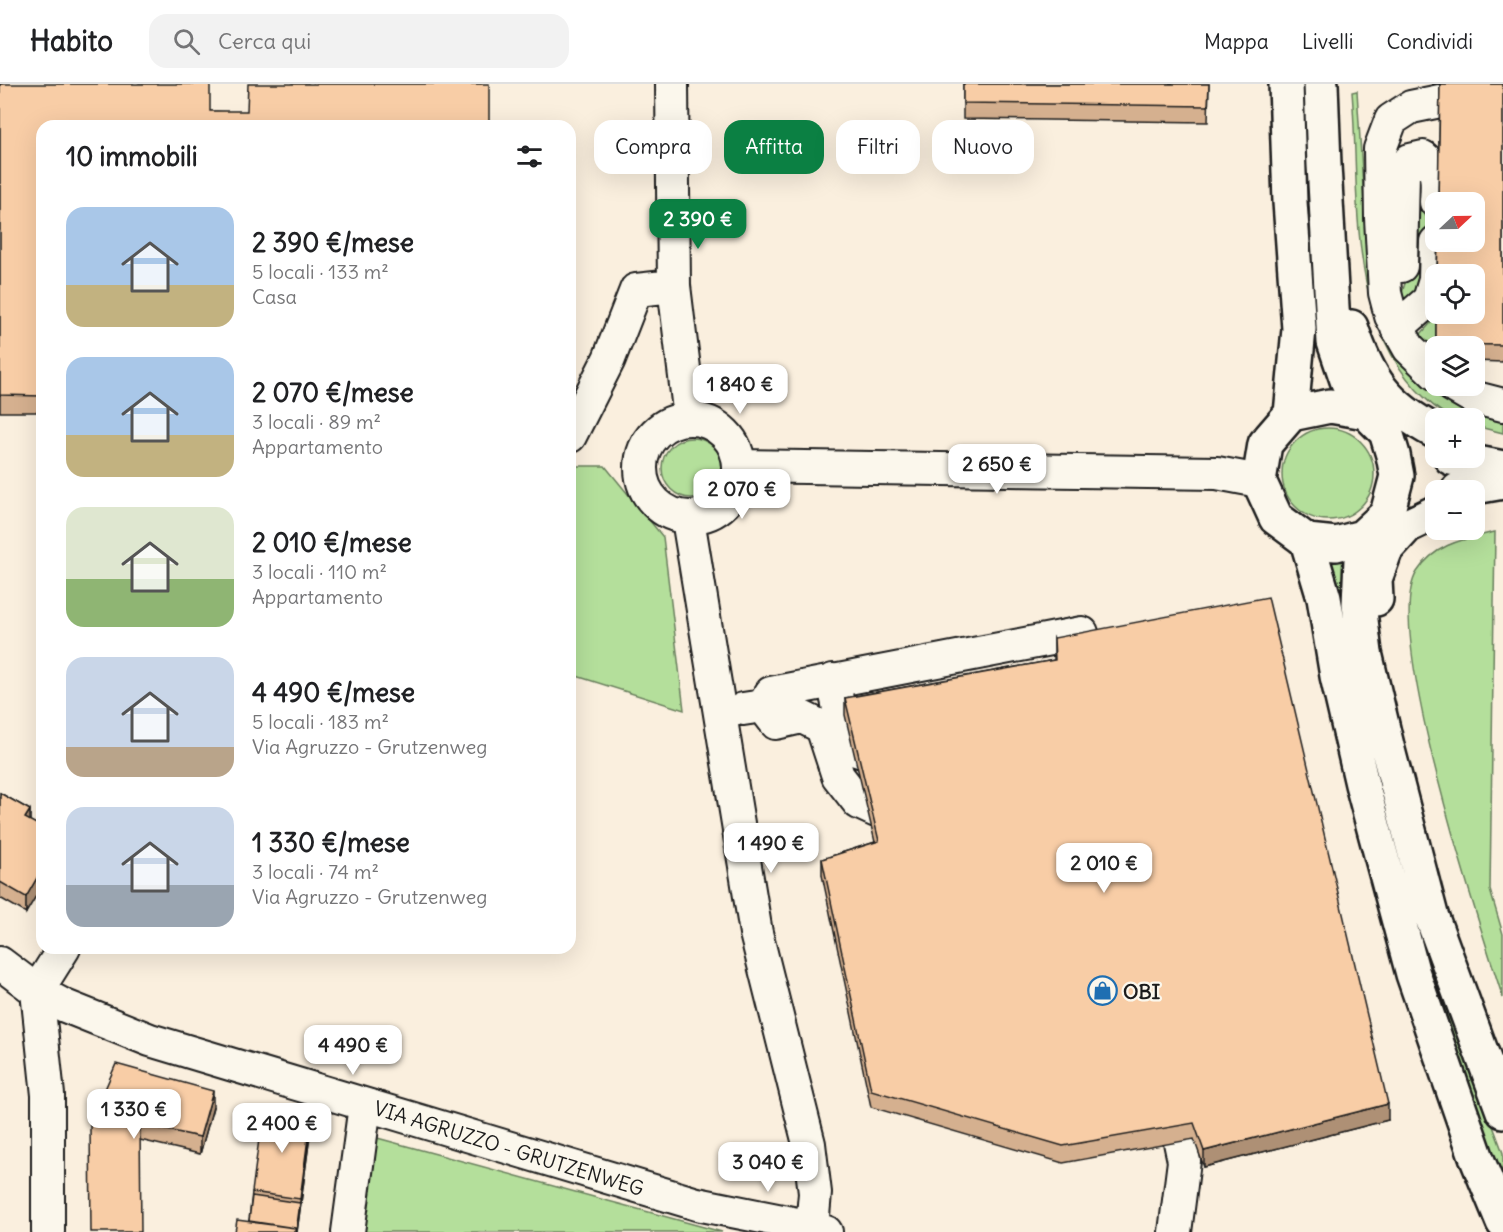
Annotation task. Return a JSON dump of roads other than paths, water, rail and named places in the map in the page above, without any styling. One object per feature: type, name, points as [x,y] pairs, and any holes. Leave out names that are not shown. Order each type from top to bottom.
[{"type":"main road","points":[[1286,84],[1290,202],[1299,329],[1291,414],[1265,444],[1259,481],[1276,518],[1307,541],[1336,544],[1362,537],[1387,514],[1425,500]]},
{"type":"main road","points":[[1321,84],[1334,342],[1347,380],[1376,422],[1393,455],[1397,477],[1387,514]]},
{"type":"main road","points":[[1329,259],[1360,356],[1379,389],[1411,419],[1425,426]]},
{"type":"main road","points":[[1291,414],[1330,406],[1376,422],[1425,447]]},
{"type":"main road","points":[[1485,453],[1503,460]]},
{"type":"main road","points":[[1485,465],[1503,468]]},
{"type":"main road","points":[[1485,485],[1503,482]]},
{"type":"main road","points":[[1485,494],[1503,488]]},
{"type":"main road","points":[[1388,750],[1377,641],[1375,579],[1386,549],[1407,526],[1425,517]]},
{"type":"main road","points":[[1362,537],[1359,604],[1361,624],[1365,653],[1388,750],[1431,915],[1502,1105]]},
{"type":"main road","points":[[1307,541],[1324,598],[1337,676],[1362,784],[1413,974],[1477,1159],[1503,1222]]},
{"type":"street","points":[[672,84],[674,286],[690,418]]},
{"type":"street","points":[[1425,363],[1409,348],[1397,328],[1385,293],[1380,218],[1380,149],[1391,120],[1411,106],[1440,101]]},
{"type":"street","points":[[1385,293],[1399,281],[1403,250],[1403,173],[1410,160],[1423,157],[1431,163],[1437,176],[1436,192]]},
{"type":"street","points":[[1397,328],[1429,300],[1435,280],[1436,252]]},
{"type":"street","points":[[576,424],[609,359],[636,290],[674,286]]},
{"type":"street","points":[[1470,396],[1503,405]]},
{"type":"street","points":[[690,418],[711,423],[732,441],[740,466],[734,492],[717,511],[688,519],[664,512],[647,495],[640,470],[644,447],[663,426],[690,418]]},
{"type":"street","points":[[740,466],[1217,473],[1259,481]]},
{"type":"street","points":[[688,519],[756,933],[809,1144],[819,1230]]},
{"type":"street","points":[[719,713],[763,706],[771,693],[1082,633],[1085,648]]},
{"type":"street","points":[[833,680],[847,747],[872,755],[918,745]]},
{"type":"street","points":[[763,706],[776,723],[802,717],[822,727],[838,776],[859,803],[885,815],[942,803]]},
{"type":"street","points":[[48,1232],[48,1095],[37,991],[60,954]]},
{"type":"street","name":"VIA AGRUZZO - GRUTZENWEG","points":[[0,963],[37,991],[65,1006],[150,1040],[697,1204],[819,1230]]},
{"type":"street","points":[[348,1232],[365,1105]]},
{"type":"street","points":[[1175,1232],[1184,1161],[1180,1142]]},
{"type":"place","name":"OBI","points":[[1102,991]]}]
